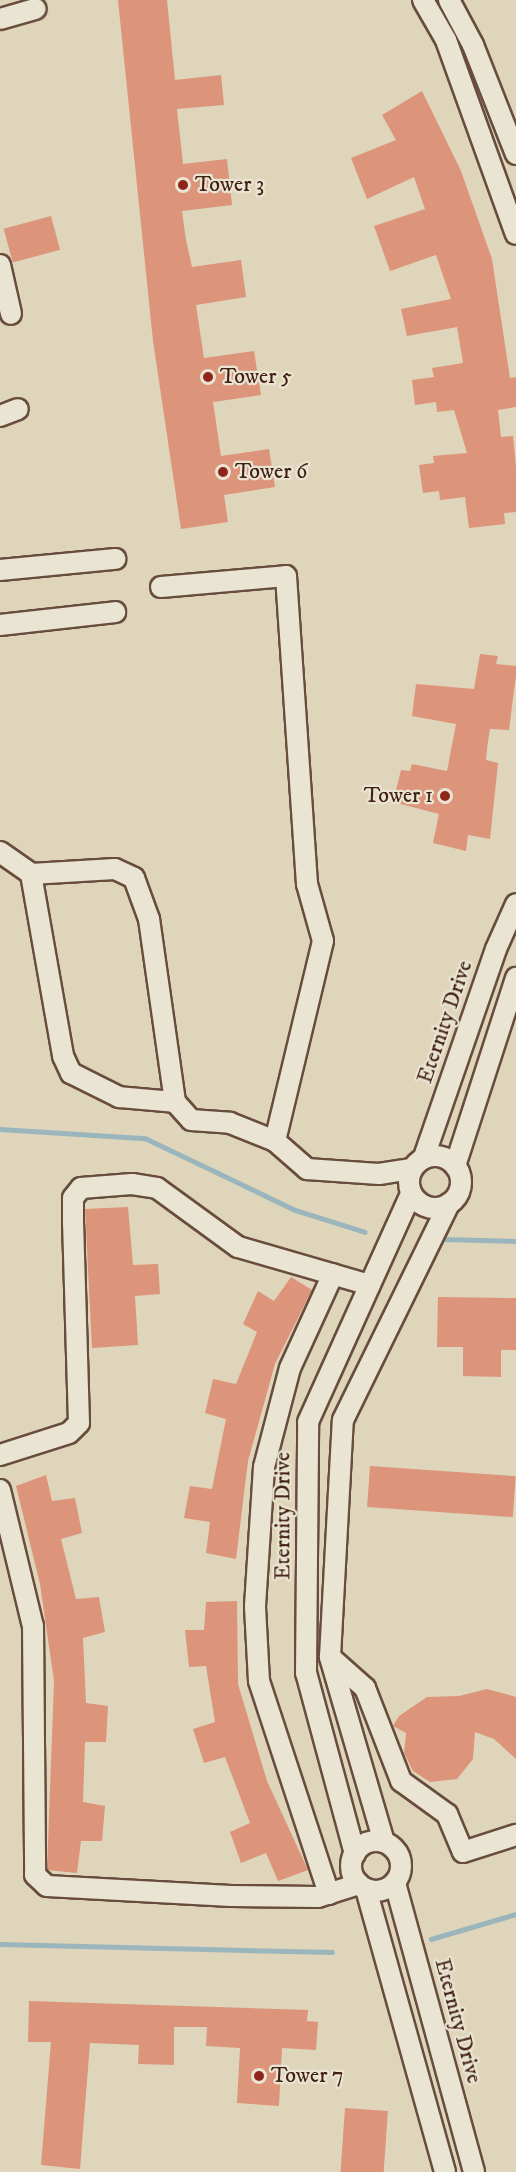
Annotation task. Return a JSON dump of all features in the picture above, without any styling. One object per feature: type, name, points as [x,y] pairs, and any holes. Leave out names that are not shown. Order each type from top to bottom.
[{"type":"street","points":[[423,0],[446,40],[516,234]]},
{"type":"street","points":[[449,0],[473,45],[516,154]]},
{"type":"street","points":[[0,19],[36,9]]},
{"type":"street","points":[[0,265],[11,314]]},
{"type":"street","points":[[0,570],[115,559]]},
{"type":"street","points":[[161,587],[286,576],[307,884],[323,940],[275,1141]]},
{"type":"street","points":[[0,625],[115,612]]},
{"type":"street","points":[[0,852],[31,874],[115,869],[134,878],[149,919],[175,1102],[190,1120],[230,1123],[275,1141],[307,1169],[380,1174],[441,1156],[455,1166]]},
{"type":"street","points":[[31,874],[63,1056],[71,1074],[119,1097],[175,1102]]},
{"type":"street","name":"Eternity Drive","points":[[445,2172],[363,1887],[352,1870],[355,1854],[306,1673],[308,1422],[411,1194],[418,1163],[496,950],[516,904]]},
{"type":"street","name":"Eternity Drive","points":[[474,2172],[395,1882],[400,1860],[384,1842],[330,1658],[343,1420],[461,1182],[455,1166],[516,978]]},
{"type":"street","points":[[0,1455],[69,1432],[79,1423],[73,1223],[74,1198],[81,1188],[132,1184],[157,1188],[238,1246],[370,1285]]},
{"type":"street","points":[[411,1194],[432,1209],[449,1204]]},
{"type":"street","points":[[329,1893],[259,1681],[255,1606],[264,1467],[290,1368],[333,1274]]},
{"type":"street","points":[[0,1490],[33,1626],[34,1875],[47,1886],[231,1896],[329,1893],[363,1887],[381,1890],[395,1882]]},
{"type":"street","points":[[307,1498],[338,1505]]},
{"type":"street","points":[[330,1658],[365,1688],[401,1781],[447,1814],[463,1852],[516,1835]]},
{"type":"street","points":[[355,1854],[367,1843],[384,1842]]},
{"type":"building","points":[[118,0],[167,0],[175,80],[221,75],[224,105],[177,109],[183,164],[227,159],[232,205],[182,211],[192,267],[241,260],[246,297],[196,305],[204,358],[254,351],[261,395],[213,402],[221,456],[269,449],[275,487],[224,495],[228,522],[181,529],[153,341]]},
{"type":"building","points":[[422,91],[461,171],[492,259],[510,378],[516,377],[516,407],[498,410],[501,437],[513,436],[516,466],[516,512],[504,513],[505,524],[469,528],[465,497],[440,500],[439,491],[423,493],[419,465],[434,463],[433,456],[467,453],[454,410],[437,412],[436,402],[415,405],[412,380],[434,377],[432,368],[463,363],[457,327],[407,336],[401,309],[451,299],[436,255],[390,271],[374,226],[425,209],[414,177],[367,199],[351,158],[396,140],[382,115]]},
{"type":"building","points":[[51,216],[60,250],[13,262],[4,229]]},
{"type":"building","points":[[480,654],[498,656],[496,664],[516,666],[516,675],[509,730],[490,729],[488,741],[486,760],[498,763],[490,839],[468,835],[466,851],[433,843],[439,814],[393,802],[401,770],[410,771],[412,764],[447,771],[456,724],[412,716],[416,684],[474,689]]},
{"type":"building","points":[[128,1207],[133,1265],[158,1264],[160,1294],[135,1296],[138,1345],[92,1348],[85,1209]]},
{"type":"building","points":[[291,1277],[312,1290],[275,1364],[248,1461],[236,1559],[206,1553],[210,1522],[184,1518],[190,1486],[212,1489],[226,1419],[205,1413],[213,1379],[236,1384],[257,1332],[243,1324],[258,1291],[274,1301]]},
{"type":"building","points":[[438,1297],[516,1298],[516,1350],[501,1350],[501,1377],[463,1376],[463,1347],[437,1347]]},
{"type":"building","points":[[370,1466],[516,1476],[513,1517],[367,1507]]},
{"type":"building","points":[[46,1475],[52,1501],[75,1498],[82,1533],[61,1539],[76,1599],[99,1597],[105,1632],[83,1638],[86,1703],[108,1706],[106,1742],[85,1742],[83,1802],[105,1806],[102,1841],[81,1841],[77,1873],[47,1870],[54,1681],[40,1584],[16,1486]]},
{"type":"building","points":[[237,1601],[238,1684],[267,1781],[308,1870],[278,1881],[266,1853],[241,1863],[230,1832],[250,1823],[225,1757],[204,1763],[193,1729],[215,1722],[206,1666],[189,1667],[185,1630],[204,1630],[206,1602]]},
{"type":"building","points":[[487,1689],[516,1697],[516,1759],[494,1739],[475,1732],[473,1759],[457,1779],[430,1782],[413,1771],[404,1753],[406,1733],[393,1726],[399,1716],[427,1697],[459,1696]]},
{"type":"building","points":[[29,2001],[308,2010],[307,2021],[318,2022],[316,2050],[282,2048],[279,2106],[237,2103],[240,2048],[206,2046],[207,2027],[174,2027],[174,2065],[138,2064],[139,2045],[90,2043],[80,2169],[41,2165],[51,2042],[28,2042]]},
{"type":"building","points":[[345,2108],[388,2111],[384,2172],[341,2172]]},
{"type":"waterway","points":[[0,1129],[145,1138],[295,1210],[365,1232]]},
{"type":"waterway","points":[[443,1239],[516,1241]]},
{"type":"waterway","points":[[431,1939],[516,1914]]},
{"type":"waterway","points":[[0,1944],[332,1952]]},
{"type":"place","name":"Tower 3","points":[[183,185]]},
{"type":"place","name":"Tower 5","points":[[208,377]]},
{"type":"place","name":"Tower 6","points":[[223,472]]},
{"type":"place","name":"Tower 1","points":[[445,796]]},
{"type":"place","name":"Tower 7","points":[[259,2076]]}]
